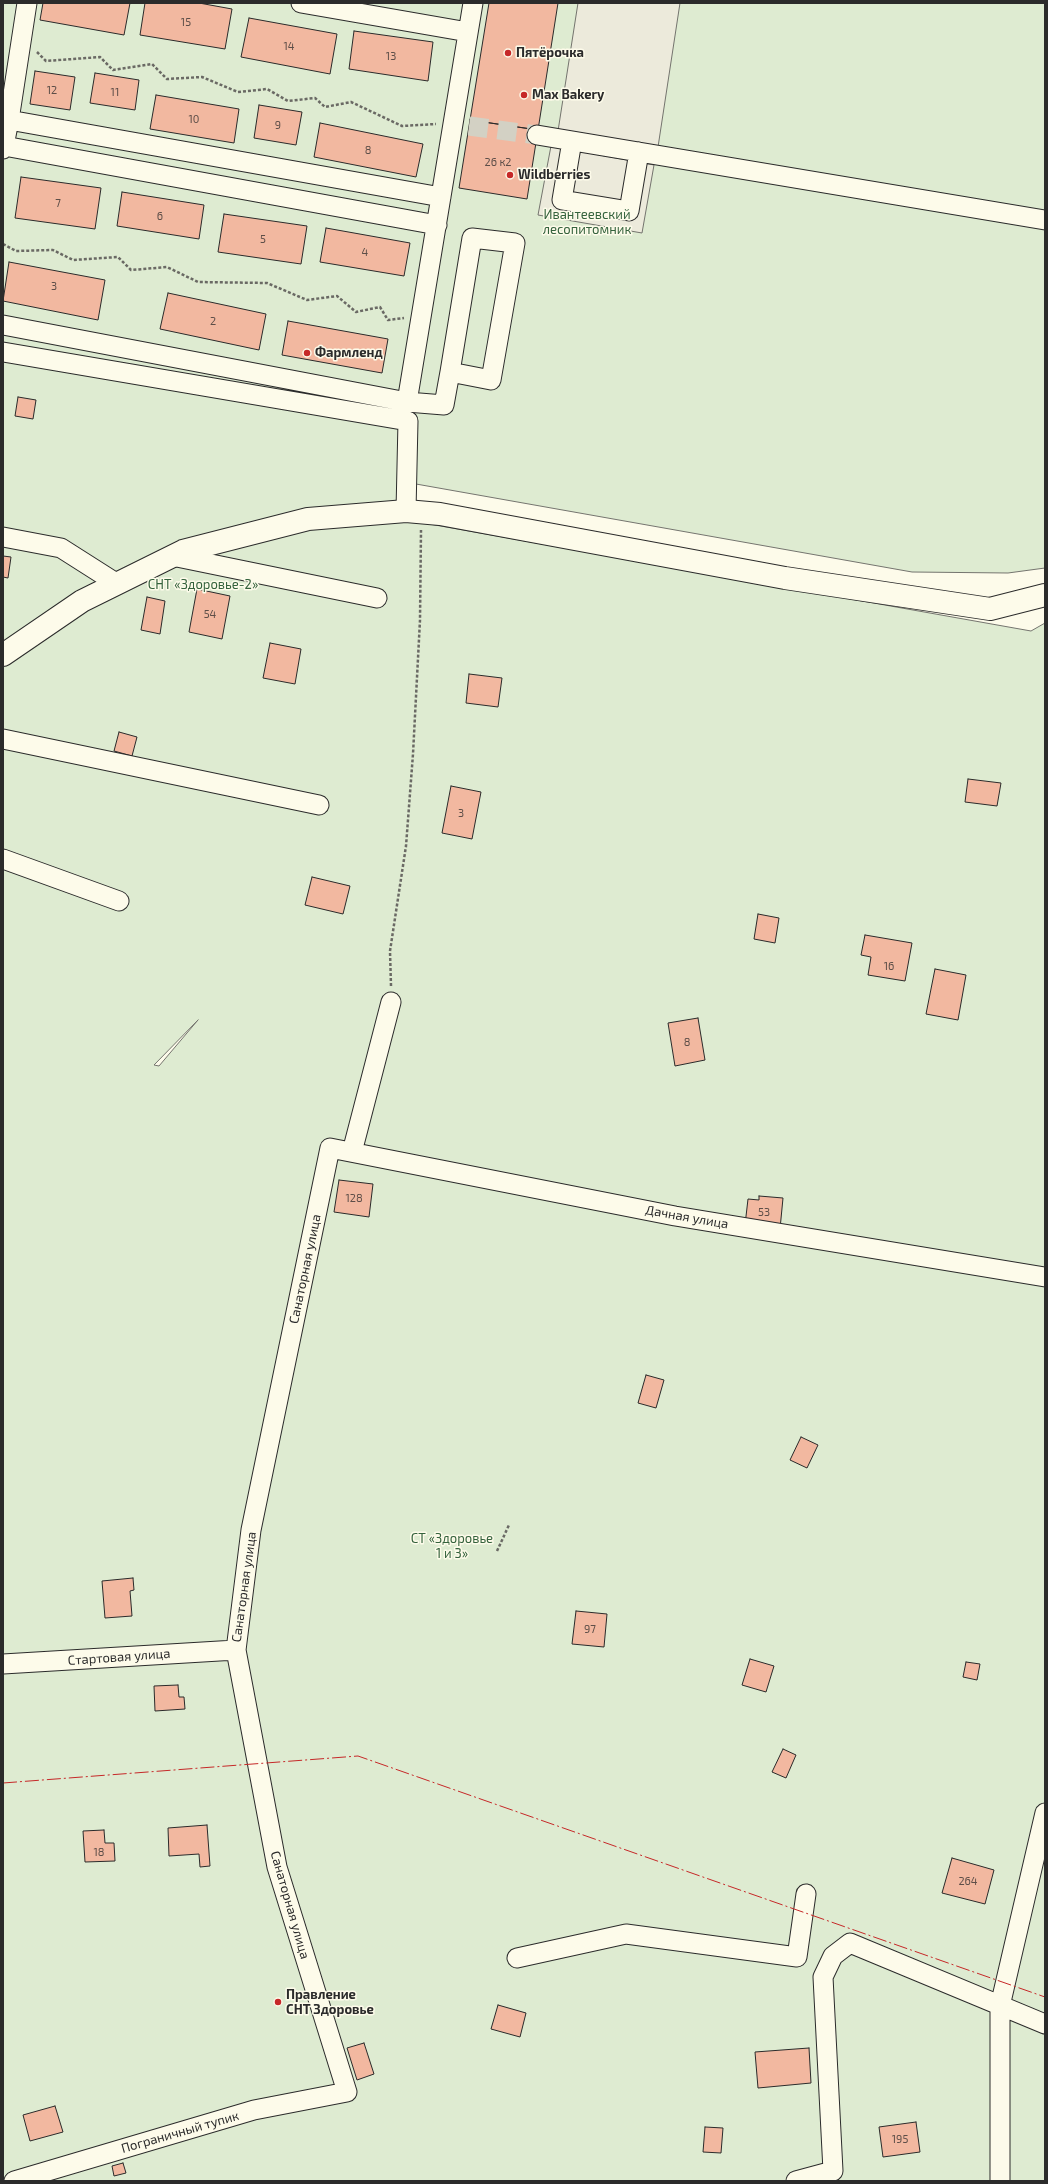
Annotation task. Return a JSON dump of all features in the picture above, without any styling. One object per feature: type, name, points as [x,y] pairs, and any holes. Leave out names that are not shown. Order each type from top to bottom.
[{"type":"main road","points":[[3,655],[82,601],[183,551],[308,519],[406,511],[448,515],[785,578],[990,609],[1045,595]]},
{"type":"street","points":[[27,3],[9,120],[3,148],[437,225]]},
{"type":"street","points":[[301,3],[468,32]]},
{"type":"street","points":[[407,402],[441,197],[462,125],[468,32],[467,4]]},
{"type":"street","points":[[9,120],[441,197]]},
{"type":"street","points":[[537,136],[1045,220]]},
{"type":"street","points":[[572,141],[562,200],[629,211],[639,152]]},
{"type":"street","points":[[3,325],[407,402],[444,405],[472,238],[515,243],[491,380],[450,372]]},
{"type":"street","points":[[3,352],[408,421],[406,511]]},
{"type":"street","points":[[3,537],[61,548],[116,583]]},
{"type":"street","points":[[172,556],[377,598]]},
{"type":"street","points":[[3,739],[319,805]]},
{"type":"street","points":[[3,859],[119,901]]},
{"type":"street","points":[[352,1152],[391,1002]]},
{"type":"street","name":"Дачная улица","points":[[330,1148],[675,1216],[1045,1277]]},
{"type":"street","name":"Санаторная улица","points":[[330,1148],[251,1530],[236,1650],[277,1867],[347,2092]]},
{"type":"street","name":"Стартовая улица","points":[[3,1664],[236,1650]]},
{"type":"street","points":[[1000,2181],[1000,2006],[1045,1813]]},
{"type":"street","points":[[517,1958],[626,1934],[797,1956],[806,1894]]},
{"type":"street","points":[[796,2181],[832,2171],[823,1977],[833,1956],[850,1943],[1045,2024]]},
{"type":"street","name":"Пограничный тупик","points":[[14,2181],[254,2110],[347,2092]]},
{"type":"path","points":[[22,38],[46,61],[100,57],[113,70],[152,64],[167,79],[202,77],[238,92],[267,89],[288,101],[315,98],[325,106],[351,102],[402,126],[462,125]]},
{"type":"path","points":[[3,244],[16,252],[53,250],[73,260],[118,257],[131,270],[167,267],[198,282],[267,283],[307,300],[337,296],[356,312],[380,307],[388,320],[422,315]]},
{"type":"path","points":[[391,1002],[390,952],[406,846],[420,620],[421,523],[406,511]]},
{"type":"path","points":[[497,1551],[509,1525]]},
{"type":"green space","points":[[3,3],[1045,3],[1045,568],[1008,573],[912,572],[416,484],[407,520],[1031,631],[1045,623],[1045,2181],[3,2181]],"holes":[[[198,1020],[159,1066],[154,1065]]]},
{"type":"shaded area","points":[[578,3],[680,3],[658,147],[558,131]]},
{"type":"shaded area","points":[[551,146],[654,165],[642,233],[538,215]]},
{"type":"building","points":[[43,3],[130,3],[124,35],[40,20]]},
{"type":"building","points":[[145,3],[199,3],[232,9],[225,49],[140,35]]},
{"type":"building","points":[[489,3],[558,3],[538,130],[470,120]]},
{"type":"building","points":[[249,18],[337,34],[330,74],[241,57]]},
{"type":"building","points":[[354,31],[433,42],[428,81],[349,69]]},
{"type":"building","points":[[35,71],[75,77],[70,110],[30,104]]},
{"type":"building","points":[[95,73],[139,80],[135,110],[90,103]]},
{"type":"building","points":[[156,95],[239,109],[234,143],[150,129]]},
{"type":"building","points":[[259,105],[302,112],[296,145],[254,138]]},
{"type":"building","points":[[470,120],[538,130],[527,199],[459,188]]},
{"type":"building","points":[[320,123],[423,144],[416,177],[314,157]]},
{"type":"building","points":[[21,177],[101,188],[95,229],[15,218]]},
{"type":"building","points":[[122,192],[204,205],[199,239],[117,226]]},
{"type":"building","points":[[224,214],[307,226],[301,264],[218,252]]},
{"type":"building","points":[[326,228],[410,243],[404,276],[320,262]]},
{"type":"building","points":[[9,262],[105,280],[98,320],[3,301]]},
{"type":"building","points":[[168,293],[266,314],[259,350],[160,329]]},
{"type":"building","points":[[288,321],[388,339],[382,373],[282,355]]},
{"type":"building","points":[[18,397],[36,400],[33,419],[15,416]]},
{"type":"building","points":[[3,556],[11,557],[8,578],[3,577]]},
{"type":"building","points":[[197,589],[230,596],[222,639],[189,632]]},
{"type":"building","points":[[147,597],[165,601],[160,634],[141,630]]},
{"type":"building","points":[[270,643],[301,649],[295,684],[263,678]]},
{"type":"building","points":[[469,674],[502,678],[498,707],[466,703]]},
{"type":"building","points":[[119,732],[137,737],[132,756],[114,751]]},
{"type":"building","points":[[968,779],[1001,783],[997,806],[965,802]]},
{"type":"building","points":[[451,786],[481,792],[472,839],[442,833]]},
{"type":"building","points":[[312,877],[350,886],[343,914],[305,905]]},
{"type":"building","points":[[758,914],[779,918],[775,943],[754,939]]},
{"type":"building","points":[[865,935],[912,943],[905,981],[868,975],[871,957],[861,955]]},
{"type":"building","points":[[935,969],[966,975],[958,1020],[926,1014]]},
{"type":"building","points":[[698,1018],[705,1060],[675,1066],[668,1023]]},
{"type":"building","points":[[339,1180],[373,1184],[369,1217],[334,1212]]},
{"type":"building","points":[[759,1196],[783,1198],[780,1229],[745,1225],[748,1199],[759,1200]]},
{"type":"building","points":[[646,1375],[664,1380],[656,1408],[638,1403]]},
{"type":"building","points":[[801,1437],[818,1445],[807,1468],[790,1460]]},
{"type":"building","points":[[133,1578],[134,1590],[130,1591],[132,1616],[105,1618],[102,1581]]},
{"type":"building","points":[[576,1611],[607,1614],[604,1647],[572,1644]]},
{"type":"building","points":[[750,1659],[774,1666],[766,1692],[742,1685]]},
{"type":"building","points":[[966,1662],[980,1664],[977,1680],[963,1677]]},
{"type":"building","points":[[178,1685],[179,1697],[184,1697],[185,1709],[155,1711],[154,1686]]},
{"type":"building","points":[[783,1749],[796,1755],[786,1778],[772,1772]]},
{"type":"building","points":[[207,1825],[210,1866],[200,1867],[199,1854],[169,1856],[168,1828]]},
{"type":"building","points":[[104,1830],[105,1843],[114,1843],[115,1861],[85,1862],[83,1831]]},
{"type":"building","points":[[952,1858],[994,1870],[985,1904],[942,1893]]},
{"type":"building","points":[[498,2005],[526,2013],[520,2037],[491,2029]]},
{"type":"building","points":[[364,2043],[374,2074],[357,2080],[347,2048]]},
{"type":"building","points":[[809,2048],[811,2083],[758,2088],[755,2052]]},
{"type":"building","points":[[55,2106],[63,2132],[30,2141],[23,2115]]},
{"type":"building","points":[[916,2122],[920,2152],[883,2157],[879,2127]]},
{"type":"building","points":[[705,2127],[723,2128],[721,2153],[703,2152]]},
{"type":"building","points":[[123,2163],[126,2173],[114,2176],[112,2166]]},
{"type":"tunnel","points":[[469,126],[537,135]]},
{"type":"power","points":[[3,1783],[358,1756],[1045,1997]]},
{"type":"place","name":"Пятёрочка","points":[[508,53]]},
{"type":"place","name":"Max Bakery","points":[[524,95]]},
{"type":"place","name":"Wildberries","points":[[510,175]]},
{"type":"place","name":"Фармленд","points":[[307,353]]},
{"type":"place","name":"Правление СНТ Здоровье","points":[[278,2002]]},
{"type":"park label","name":"Ивантеевский лесопитомник","points":[[587,222]]},
{"type":"park label","name":"СНТ «Здоровье-2»","points":[[203,585]]},
{"type":"park label","name":"СТ «Здоровье 1 и 3»","points":[[452,1546]]}]
